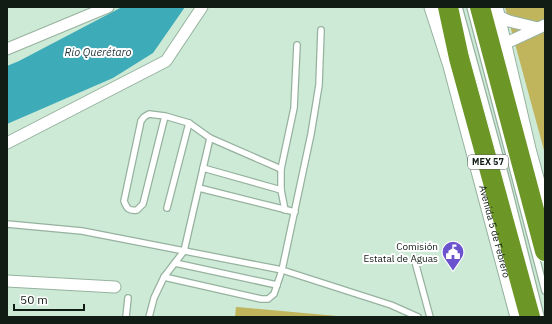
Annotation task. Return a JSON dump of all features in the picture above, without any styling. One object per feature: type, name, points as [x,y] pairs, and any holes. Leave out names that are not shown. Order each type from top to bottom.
[{"type":"highway","name":"MEX 57","points":[[480,7],[545,251]]},
{"type":"highway","name":"Avenida 5 de Febrero","points":[[446,16],[459,58],[530,317]]},
{"type":"highway","points":[[463,113],[491,174]]},
{"type":"highway","points":[[510,118],[545,211]]},
{"type":"highway","points":[[510,243],[519,317]]},
{"type":"main road","name":"Avenida 5 de Febrero","points":[[432,7],[451,66],[519,317]]},
{"type":"main road","points":[[440,7],[446,16]]},
{"type":"main road","points":[[497,11],[528,149],[545,211]]},
{"type":"street","points":[[7,49],[108,7]]},
{"type":"street","points":[[7,143],[166,61],[202,7]]},
{"type":"street","points":[[497,11],[510,21],[541,26]]},
{"type":"street","points":[[504,44],[541,26]]},
{"type":"street","points":[[7,282],[115,287]]},
{"type":"lane","points":[[459,7],[507,182],[541,317]]},
{"type":"lane","points":[[470,7],[545,291]]},
{"type":"lane","points":[[164,277],[261,299],[268,299],[274,294],[282,270],[311,134],[319,85],[321,30]]},
{"type":"lane","points":[[284,210],[281,190],[281,169],[294,108],[296,45]]},
{"type":"lane","points":[[165,116],[142,204],[137,210],[130,211],[126,208],[124,201],[141,121],[149,114],[165,116],[189,123],[210,138],[281,169]]},
{"type":"lane","points":[[167,208],[189,123]]},
{"type":"lane","points":[[149,317],[154,298],[164,277],[184,251],[200,188],[210,138]]},
{"type":"lane","points":[[203,168],[281,190]]},
{"type":"lane","points":[[200,188],[295,212]]},
{"type":"lane","points":[[7,224],[82,231],[282,270],[391,305],[418,317]]},
{"type":"lane","points":[[414,258],[430,317]]},
{"type":"lane","points":[[175,263],[277,285]]},
{"type":"lane","points":[[126,317],[128,298]]},
{"type":"shaded area","points":[[505,7],[545,7],[545,154]]},
{"type":"shaded area","points":[[237,307],[348,317],[235,317]]},
{"type":"water","name":"Rio Querétaro","points":[[122,7],[185,7],[153,53],[113,78],[7,124],[7,66]]},
{"type":"place","name":"Comisión Estatal de Aguas","points":[[453,272]]}]
